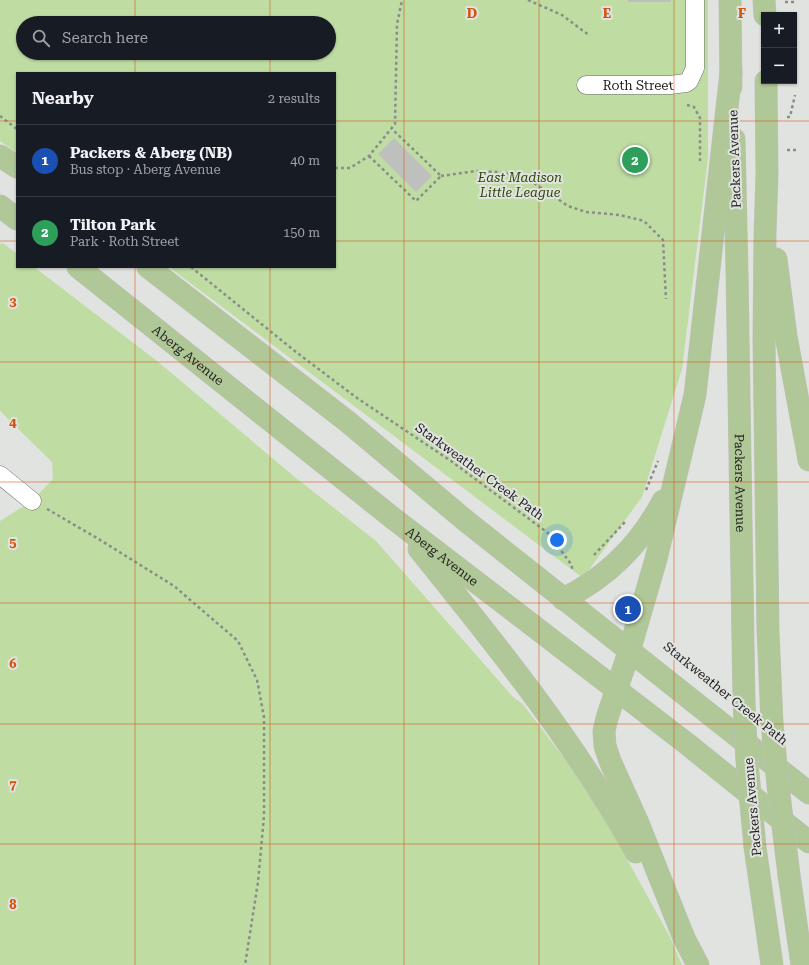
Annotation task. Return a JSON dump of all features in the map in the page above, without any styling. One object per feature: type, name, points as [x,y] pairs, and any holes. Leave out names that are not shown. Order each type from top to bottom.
[{"type":"main road","name":"Packers Avenue","points":[[730,0],[737,233],[744,703],[755,847],[772,965]]},
{"type":"main road","points":[[767,12],[775,1]]},
{"type":"main road","points":[[684,938],[638,823],[606,753],[604,739],[605,724],[617,692],[656,559],[697,385],[731,72]]},
{"type":"main road","name":"Packers Avenue","points":[[766,84],[767,187],[764,346],[768,630],[772,723],[778,786],[802,965]]},
{"type":"main road","points":[[0,156],[16,166]]},
{"type":"main road","points":[[767,187],[786,336],[809,460]]},
{"type":"main road","points":[[0,206],[16,218]]},
{"type":"main road","name":"Aberg Avenue","points":[[79,268],[394,519],[617,692],[686,743],[809,842]]},
{"type":"main road","points":[[149,268],[348,422],[466,521],[629,652],[711,714],[809,793]]},
{"type":"main road","points":[[563,599],[578,580],[606,573],[637,542],[654,518],[675,477]]},
{"type":"main road","points":[[394,519],[478,621],[548,713],[614,811],[698,965]]},
{"type":"main road","points":[[686,743],[698,745],[711,751],[761,791],[809,826]]},
{"type":"street","name":"Roth Street","points":[[586,85],[670,85],[690,81],[695,68],[694,0]]},
{"type":"street","points":[[0,475],[32,501]]},
{"type":"path","points":[[336,168],[350,168],[369,156],[395,124],[397,24],[402,0]]},
{"type":"path","points":[[528,0],[562,15],[590,36]]},
{"type":"path","points":[[775,1],[794,2]]},
{"type":"path","points":[[786,117],[790,117],[795,95]]},
{"type":"path","points":[[687,105],[694,107],[700,118],[700,164]]},
{"type":"path","points":[[0,116],[16,128]]},
{"type":"path","points":[[392,129],[441,176]]},
{"type":"path","points":[[787,150],[796,150]]},
{"type":"path","points":[[369,156],[416,201],[441,176],[476,171],[499,172],[522,175],[568,206],[586,212],[620,215],[644,221],[662,240],[666,299]]},
{"type":"path","name":"Starkweather Creek Path","points":[[192,268],[296,352],[356,398],[451,461],[548,533],[571,564],[578,580]]},
{"type":"path","points":[[644,495],[659,456]]},
{"type":"path","points":[[32,501],[97,538],[174,586],[238,641],[257,680],[264,717],[264,816],[258,882],[245,965]]},
{"type":"path","points":[[589,560],[627,519]]},
{"type":"path","points":[[578,567],[578,580]]},
{"type":"green space","name":"East Madison Little League","points":[[0,0],[708,0],[708,158],[682,369],[642,497],[583,578],[170,268],[336,268],[336,72],[16,72],[16,152],[0,141]]},
{"type":"green space","points":[[3,243],[16,253],[16,268],[35,268],[157,361],[296,478],[376,541],[514,698],[522,703],[590,792],[670,937],[682,965],[0,965],[0,521],[32,501],[53,479],[52,462],[0,411],[0,244]]},
{"type":"building","points":[[628,0],[671,0],[671,2],[628,2]]},
{"type":"building","points":[[394,138],[432,176],[416,192],[378,154]]},
{"type":"place","name":"Tilton Park","points":[[635,160]]},
{"type":"place","name":"Packers & Aberg (NB)","points":[[628,609]]}]
